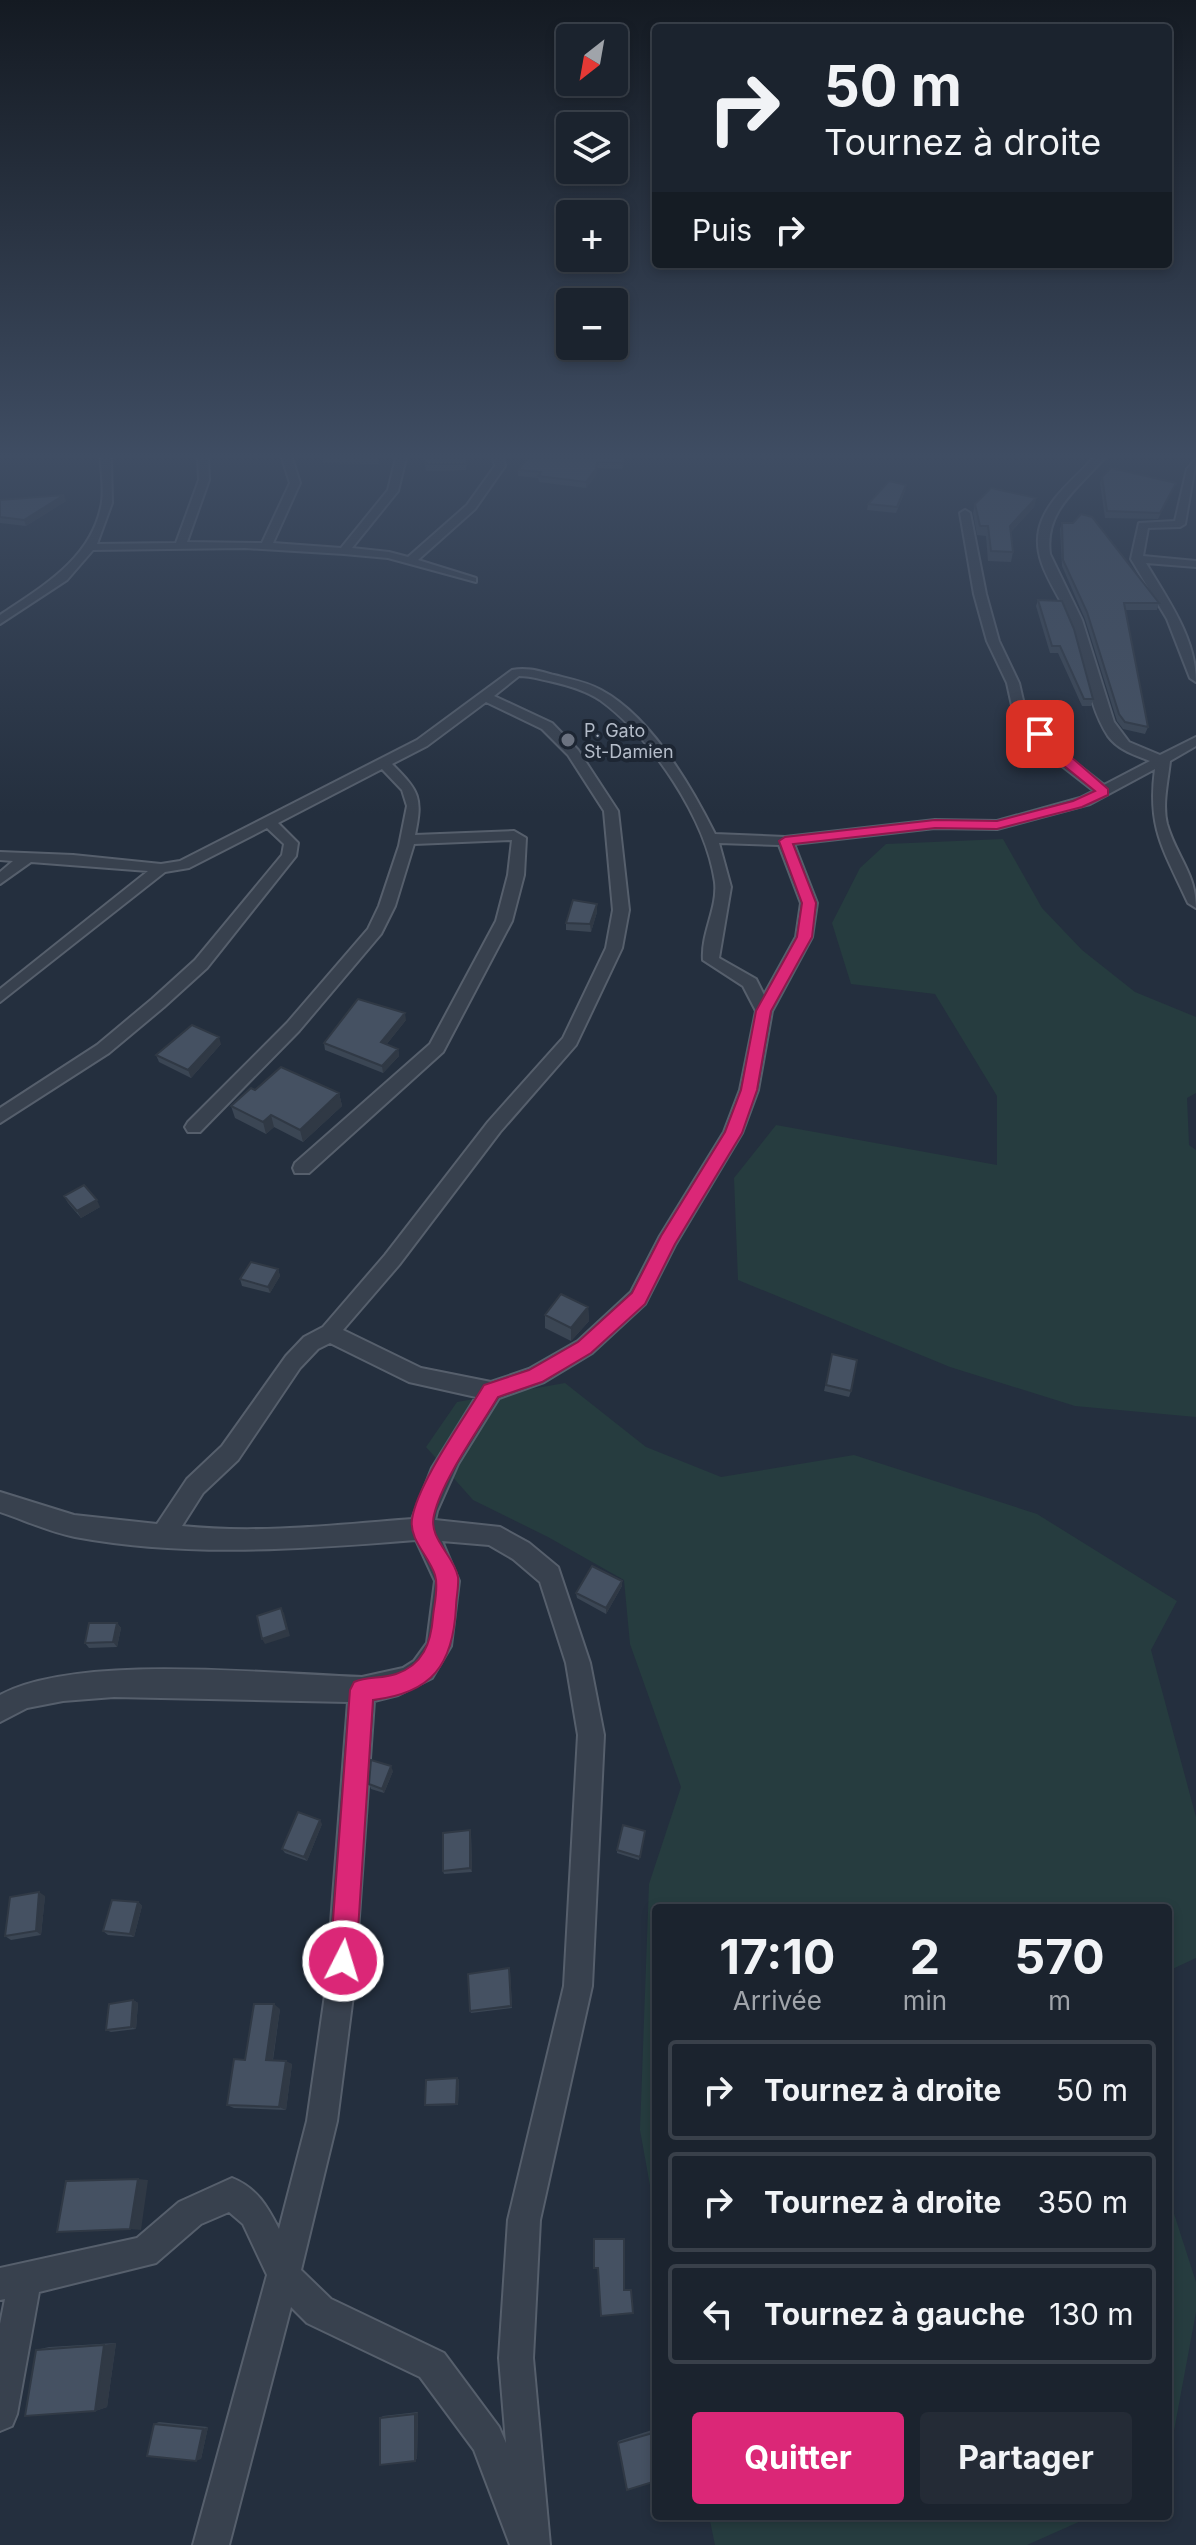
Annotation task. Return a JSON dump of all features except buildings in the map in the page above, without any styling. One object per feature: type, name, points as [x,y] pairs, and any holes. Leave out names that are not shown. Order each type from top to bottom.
[{"type":"street","points":[[0,620],[64,577]]},
{"type":"street","points":[[461,577],[472,580]]},
{"type":"street","points":[[977,577],[993,641],[1013,683],[1019,710],[1067,763],[1104,792]]},
{"type":"street","points":[[1053,577],[1077,621],[1094,691],[1116,737],[1128,746],[1163,761]]},
{"type":"street","points":[[1148,577],[1173,619],[1196,678]]},
{"type":"street","points":[[0,856],[161,868],[184,865],[422,743],[516,673],[528,672],[604,697],[661,753],[681,782],[709,838],[723,886],[711,960],[750,983],[764,1011]]},
{"type":"street","points":[[164,1534],[195,1486],[230,1453],[293,1362],[311,1343],[330,1333],[392,1260],[494,1127],[570,1041],[614,948],[621,910],[611,811],[573,753],[547,726],[484,696]]},
{"type":"street","points":[[709,838],[785,841],[935,824],[997,825],[1078,804],[1196,741]]},
{"type":"street","points":[[1163,761],[1158,798],[1160,824],[1196,903]]},
{"type":"street","points":[[194,1127],[284,1037],[358,954],[387,906],[414,806],[409,789],[384,763]]},
{"type":"street","points":[[0,1117],[103,1049],[201,964],[289,856],[291,843],[268,821]]},
{"type":"street","points":[[302,1168],[437,1048],[504,921],[516,875],[519,838],[509,834],[407,840]]},
{"type":"street","points":[[330,1333],[417,1376],[491,1391],[536,1376],[585,1347],[638,1298],[667,1241],[733,1133],[749,1090],[764,1011],[804,937],[809,903],[785,841]]},
{"type":"street","points":[[0,879],[29,856]]},
{"type":"street","points":[[0,997],[161,868]]},
{"type":"street","points":[[0,1709],[6,1702],[36,1690],[97,1683],[362,1690],[397,1686],[418,1675],[433,1661],[443,1637],[447,1576],[422,1529],[423,1514],[491,1391]]},
{"type":"street","points":[[0,1502],[74,1526],[210,1540],[299,1539],[376,1530],[422,1529],[492,1535],[521,1551],[550,1575],[578,1663],[591,1735],[578,1986],[524,2220],[516,2358],[530,2545]]},
{"type":"street","points":[[211,2545],[284,2276],[322,2121],[340,1988],[362,1690]]},
{"type":"street","points":[[0,2414],[12,2281],[145,2252],[190,2213],[232,2194],[254,2213],[284,2276],[319,2311],[432,2365],[487,2439],[530,2545]]},
{"type":"green space","points":[[1003,839],[1042,908],[1082,950],[1135,992],[1196,1017],[1196,1093],[1187,1098],[1189,1145],[1196,1150],[1196,1417],[1075,1406],[950,1367],[738,1280],[734,1178],[776,1125],[997,1165],[997,1096],[935,994],[851,984],[832,923],[860,868],[886,844]]},
{"type":"green space","points":[[565,1383],[646,1447],[721,1477],[854,1455],[1037,1514],[1177,1601],[1151,1650],[1196,1817],[1196,1958],[1172,1969],[1172,1904],[652,1904],[652,2197],[640,2130],[649,1884],[681,1787],[630,1644],[624,1580],[548,1537],[473,1500],[426,1447],[457,1402]]},
{"type":"green space","points":[[1172,2207],[1196,2282],[1196,2312],[1172,2441]]},
{"type":"green space","points":[[710,2520],[1083,2520],[1027,2545],[715,2545]]},
{"type":"place","name":"P. Gato St-Damien","points":[[568,740]]},
{"type":"route","points":[[343,1961],[362,1690],[397,1686],[418,1675],[433,1661],[443,1637],[447,1576],[422,1529],[423,1514],[491,1391],[536,1376],[585,1347],[638,1298],[667,1241],[733,1133],[749,1090],[764,1011],[804,937],[809,903],[785,841],[935,824],[997,825],[1078,804],[1104,792],[1090,784],[1040,734]]}]
